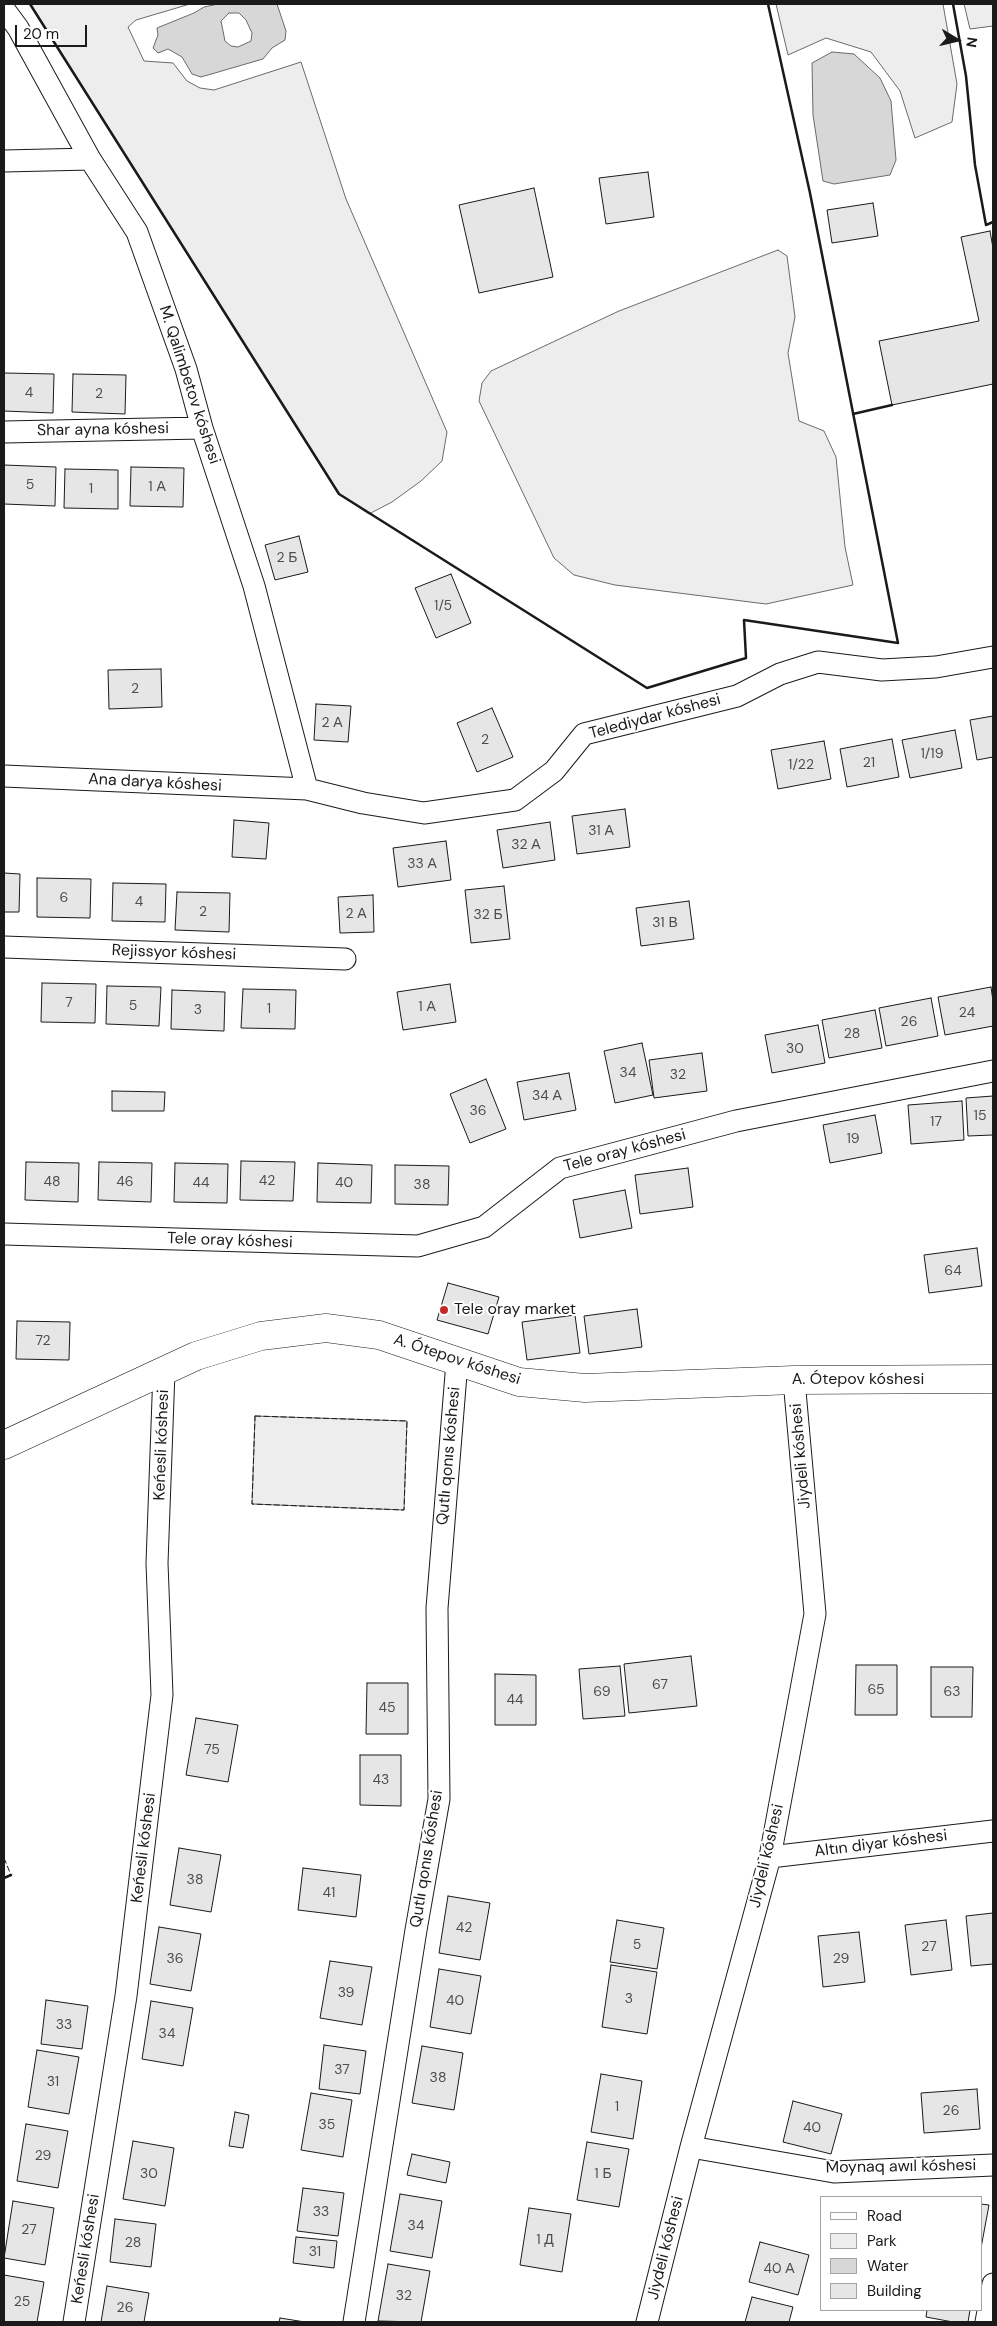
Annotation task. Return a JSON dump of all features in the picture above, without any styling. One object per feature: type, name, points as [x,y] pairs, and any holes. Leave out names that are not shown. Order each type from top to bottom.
[{"type":"street","name":"M. Qalimbetov kóshesi","points":[[4,10],[18,28],[90,159],[137,232],[186,369],[202,428],[254,586],[307,790]]},
{"type":"street","points":[[4,160],[90,159]]},
{"type":"street","name":"Shar ayna kóshesi","points":[[4,432],[202,428]]},
{"type":"street","name":"Telediydar kóshesi","points":[[307,790],[363,803],[424,812],[515,800],[554,771],[584,734],[737,696],[780,674],[818,662],[882,670],[936,667],[993,657]]},
{"type":"street","name":"Ana darya kóshesi","points":[[4,776],[307,790]]},
{"type":"street","name":"Rejissyor kóshesi","points":[[4,947],[345,959]]},
{"type":"street","name":"Tele oray kóshesi","points":[[4,1234],[418,1246],[484,1227],[560,1168],[736,1121],[993,1071]]},
{"type":"street","name":"A. Ótepov kóshesi","points":[[4,1445],[196,1356],[260,1336],[326,1328],[380,1335],[519,1382],[585,1388],[794,1380],[993,1379]]},
{"type":"street","name":"Qutlı qonıs kóshesi","points":[[354,2322],[414,1940],[439,1798],[437,1608],[457,1362]]},
{"type":"street","name":"Keńesli kóshesi","points":[[74,2322],[126,1996],[162,1695],[157,1563],[164,1371]]},
{"type":"street","name":"Jiydeli kóshesi","points":[[647,2322],[770,1857],[815,1614],[794,1380]]},
{"type":"street","name":"Altın diyar kóshesi","points":[[770,1857],[993,1831]]},
{"type":"street","name":"Moynaq awıl kóshesi","points":[[692,2147],[834,2172],[993,2165]]},
{"type":"street","points":[[986,2322],[993,2284]]},
{"type":"green space","points":[[30,4],[190,4],[136,20],[128,27],[144,61],[173,63],[187,81],[200,88],[214,90],[301,62],[346,199],[447,432],[442,461],[421,481],[392,502],[369,514],[339,494]]},
{"type":"green space","points":[[776,4],[943,4],[957,84],[952,122],[915,138],[900,91],[871,52],[826,38],[788,55]]},
{"type":"green space","points":[[964,4],[993,4],[993,26],[970,29]]},
{"type":"green space","points":[[778,250],[787,256],[795,317],[788,353],[799,421],[824,431],[836,457],[845,547],[853,585],[766,604],[615,585],[574,575],[554,558],[479,401],[482,383],[491,371],[619,311]]},
{"type":"green space","points":[[255,1416],[407,1421],[404,1510],[252,1504]]},
{"type":"water","points":[[218,4],[277,4],[286,31],[285,40],[272,48],[263,59],[201,77],[192,74],[182,57],[168,49],[158,53],[153,48],[158,35],[157,28],[204,7]],"holes":[[[229,13],[239,13],[246,20],[252,33],[251,41],[238,47],[231,46],[225,41],[221,21]]]},
{"type":"water","points":[[832,52],[854,54],[880,78],[891,101],[896,160],[890,175],[834,184],[823,181],[813,115],[812,63]]},
{"type":"building","points":[[648,172],[654,217],[606,224],[599,178]]},
{"type":"building","points":[[534,188],[553,277],[479,293],[459,205]]},
{"type":"building","points":[[873,203],[878,236],[832,243],[827,210]]},
{"type":"building","points":[[990,231],[993,248],[993,384],[892,405],[879,341],[979,321],[961,237]]},
{"type":"building","points":[[4,373],[54,374],[53,413],[4,411]]},
{"type":"building","points":[[73,374],[126,375],[125,414],[72,412]]},
{"type":"building","points":[[4,465],[56,467],[55,506],[4,504]]},
{"type":"building","points":[[131,467],[184,468],[183,507],[130,506]]},
{"type":"building","points":[[65,469],[118,470],[118,509],[64,508]]},
{"type":"building","points":[[299,536],[308,572],[275,580],[265,545]]},
{"type":"building","points":[[451,574],[471,623],[436,638],[415,588]]},
{"type":"building","points":[[161,669],[162,707],[109,709],[108,670]]},
{"type":"building","points":[[316,704],[351,706],[348,742],[314,740]]},
{"type":"building","points":[[492,708],[513,757],[477,772],[457,723]]},
{"type":"building","points":[[993,716],[993,757],[977,760],[970,720]]},
{"type":"building","points":[[955,730],[962,768],[910,778],[902,740]]},
{"type":"building","points":[[892,739],[899,777],[847,787],[840,749]]},
{"type":"building","points":[[824,741],[831,779],[778,789],[771,750]]},
{"type":"building","points":[[625,809],[630,847],[577,854],[572,816]]},
{"type":"building","points":[[234,820],[269,823],[266,859],[232,857]]},
{"type":"building","points":[[550,822],[555,860],[503,868],[497,830]]},
{"type":"building","points":[[446,841],[451,880],[398,887],[393,848]]},
{"type":"building","points":[[4,873],[20,874],[19,912],[4,912]]},
{"type":"building","points":[[37,878],[91,879],[90,918],[37,917]]},
{"type":"building","points":[[113,883],[166,884],[165,922],[112,921]]},
{"type":"building","points":[[504,886],[510,939],[471,943],[465,890]]},
{"type":"building","points":[[177,892],[230,893],[229,932],[175,930]]},
{"type":"building","points":[[373,895],[374,932],[340,933],[338,897]]},
{"type":"building","points":[[689,901],[694,939],[641,946],[636,908]]},
{"type":"building","points":[[42,983],[96,984],[95,1023],[41,1022]]},
{"type":"building","points":[[450,984],[456,1022],[403,1030],[397,992]]},
{"type":"building","points":[[107,986],[161,987],[159,1026],[106,1024]]},
{"type":"building","points":[[991,987],[993,1026],[945,1035],[938,997]]},
{"type":"building","points":[[243,989],[296,990],[295,1029],[241,1028]]},
{"type":"building","points":[[172,990],[225,992],[224,1031],[171,1029]]},
{"type":"building","points":[[931,998],[938,1036],[886,1046],[879,1008]]},
{"type":"building","points":[[875,1010],[882,1048],[829,1058],[822,1020]]},
{"type":"building","points":[[818,1025],[825,1063],[772,1073],[765,1035]]},
{"type":"building","points":[[642,1043],[653,1095],[615,1103],[604,1051]]},
{"type":"building","points":[[702,1053],[707,1091],[654,1098],[649,1060]]},
{"type":"building","points":[[569,1073],[576,1110],[524,1120],[517,1082]]},
{"type":"building","points":[[486,1079],[506,1129],[470,1143],[450,1094]]},
{"type":"building","points":[[112,1091],[165,1092],[164,1111],[112,1111]]},
{"type":"building","points":[[993,1096],[993,1135],[968,1136],[966,1098]]},
{"type":"building","points":[[962,1101],[964,1140],[911,1144],[908,1105]]},
{"type":"building","points":[[875,1115],[882,1153],[830,1163],[823,1125]]},
{"type":"building","points":[[241,1161],[295,1162],[293,1201],[240,1200]]},
{"type":"building","points":[[26,1162],[79,1163],[78,1202],[25,1200]]},
{"type":"building","points":[[99,1162],[152,1163],[151,1202],[98,1200]]},
{"type":"building","points":[[175,1163],[228,1164],[227,1203],[174,1202]]},
{"type":"building","points":[[318,1163],[372,1165],[371,1203],[317,1202]]},
{"type":"building","points":[[395,1165],[449,1166],[448,1205],[395,1204]]},
{"type":"building","points":[[688,1168],[693,1207],[640,1214],[635,1175]]},
{"type":"building","points":[[625,1190],[632,1228],[580,1238],[573,1200]]},
{"type":"building","points":[[977,1248],[982,1286],[929,1293],[924,1255]]},
{"type":"building","points":[[448,1283],[499,1297],[488,1334],[437,1320]]},
{"type":"building","points":[[637,1309],[642,1347],[589,1354],[584,1316]]},
{"type":"building","points":[[575,1315],[580,1353],[527,1360],[522,1322]]},
{"type":"building","points":[[17,1321],[70,1322],[69,1360],[16,1359]]},
{"type":"building","points":[[691,1656],[697,1706],[629,1713],[624,1664]]},
{"type":"building","points":[[856,1665],[897,1665],[897,1715],[855,1715]]},
{"type":"building","points":[[620,1666],[625,1716],[583,1719],[579,1669]]},
{"type":"building","points":[[931,1667],[973,1667],[972,1717],[931,1717]]},
{"type":"building","points":[[495,1674],[536,1675],[536,1725],[495,1725]]},
{"type":"building","points":[[367,1683],[408,1683],[408,1734],[366,1734]]},
{"type":"building","points":[[196,1718],[238,1725],[228,1782],[186,1775]]},
{"type":"building","points":[[360,1755],[401,1755],[401,1806],[360,1805]]},
{"type":"building","points":[[179,1848],[221,1855],[211,1912],[170,1905]]},
{"type":"building","points":[[303,1868],[361,1875],[356,1917],[298,1910]]},
{"type":"building","points":[[448,1896],[490,1903],[480,1960],[439,1953]]},
{"type":"building","points":[[993,1913],[993,1964],[971,1966],[966,1916]]},
{"type":"building","points":[[617,1920],[664,1928],[657,1969],[610,1962]]},
{"type":"building","points":[[946,1920],[952,1970],[911,1975],[905,1925]]},
{"type":"building","points":[[159,1927],[201,1934],[191,1991],[150,1984]]},
{"type":"building","points":[[859,1932],[865,1982],[823,1987],[818,1936]]},
{"type":"building","points":[[330,1961],[372,1967],[362,2025],[320,2018]]},
{"type":"building","points":[[611,1965],[657,1972],[647,2034],[602,2027]]},
{"type":"building","points":[[439,1969],[481,1976],[471,2034],[430,2027]]},
{"type":"building","points":[[46,2000],[88,2006],[82,2049],[41,2044]]},
{"type":"building","points":[[151,2001],[193,2008],[183,2066],[142,2059]]},
{"type":"building","points":[[324,2045],[366,2051],[360,2094],[319,2089]]},
{"type":"building","points":[[422,2046],[463,2053],[454,2110],[412,2103]]},
{"type":"building","points":[[37,2050],[79,2057],[69,2114],[28,2107]]},
{"type":"building","points":[[601,2074],[642,2081],[633,2139],[591,2132]]},
{"type":"building","points":[[977,2089],[980,2129],[924,2133],[921,2093]]},
{"type":"building","points":[[311,2093],[352,2100],[343,2157],[301,2150]]},
{"type":"building","points":[[793,2101],[842,2114],[831,2154],[783,2142]]},
{"type":"building","points":[[235,2112],[249,2115],[243,2148],[229,2146]]},
{"type":"building","points":[[26,2124],[68,2131],[58,2188],[17,2181]]},
{"type":"building","points":[[133,2141],[174,2148],[165,2206],[123,2199]]},
{"type":"building","points":[[587,2142],[629,2149],[619,2207],[577,2200]]},
{"type":"building","points":[[412,2154],[450,2162],[446,2183],[407,2175]]},
{"type":"building","points":[[303,2188],[344,2193],[338,2236],[297,2231]]},
{"type":"building","points":[[400,2194],[442,2201],[432,2258],[390,2251]]},
{"type":"building","points":[[13,2201],[54,2208],[45,2265],[4,2258]]},
{"type":"building","points":[[982,2204],[989,2205],[982,2243]]},
{"type":"building","points":[[529,2208],[571,2214],[562,2272],[520,2265]]},
{"type":"building","points":[[115,2219],[156,2224],[151,2267],[110,2262]]},
{"type":"building","points":[[296,2237],[337,2241],[334,2268],[293,2263]]},
{"type":"building","points":[[760,2242],[809,2255],[798,2295],[749,2282]]},
{"type":"building","points":[[388,2264],[430,2271],[421,2322],[378,2321]]},
{"type":"building","points":[[4,2275],[44,2282],[37,2322],[4,2322]]},
{"type":"building","points":[[107,2286],[149,2293],[144,2322],[101,2322]]},
{"type":"building","points":[[752,2297],[793,2307],[789,2322],[745,2322]]},
{"type":"building","points":[[927,2311],[970,2311],[968,2322],[953,2322],[926,2317]]},
{"type":"building","points":[[280,2318],[305,2322],[279,2322]]},
{"type":"fence","points":[[255,1416],[407,1421],[404,1510],[252,1504],[255,1416]]},
{"type":"fence","points":[[4,1858],[11,1875]]},
{"type":"wall","points":[[30,4],[339,494],[647,688],[746,658],[744,620],[898,643],[810,193],[768,4]]},
{"type":"wall","points":[[953,4],[966,76],[975,165],[986,225],[993,222]]},
{"type":"wall","points":[[853,414],[892,405]]},
{"type":"wall","points":[[4,1878],[11,1875]]},
{"type":"place","name":"Tele oray market","points":[[444,1310]]}]
